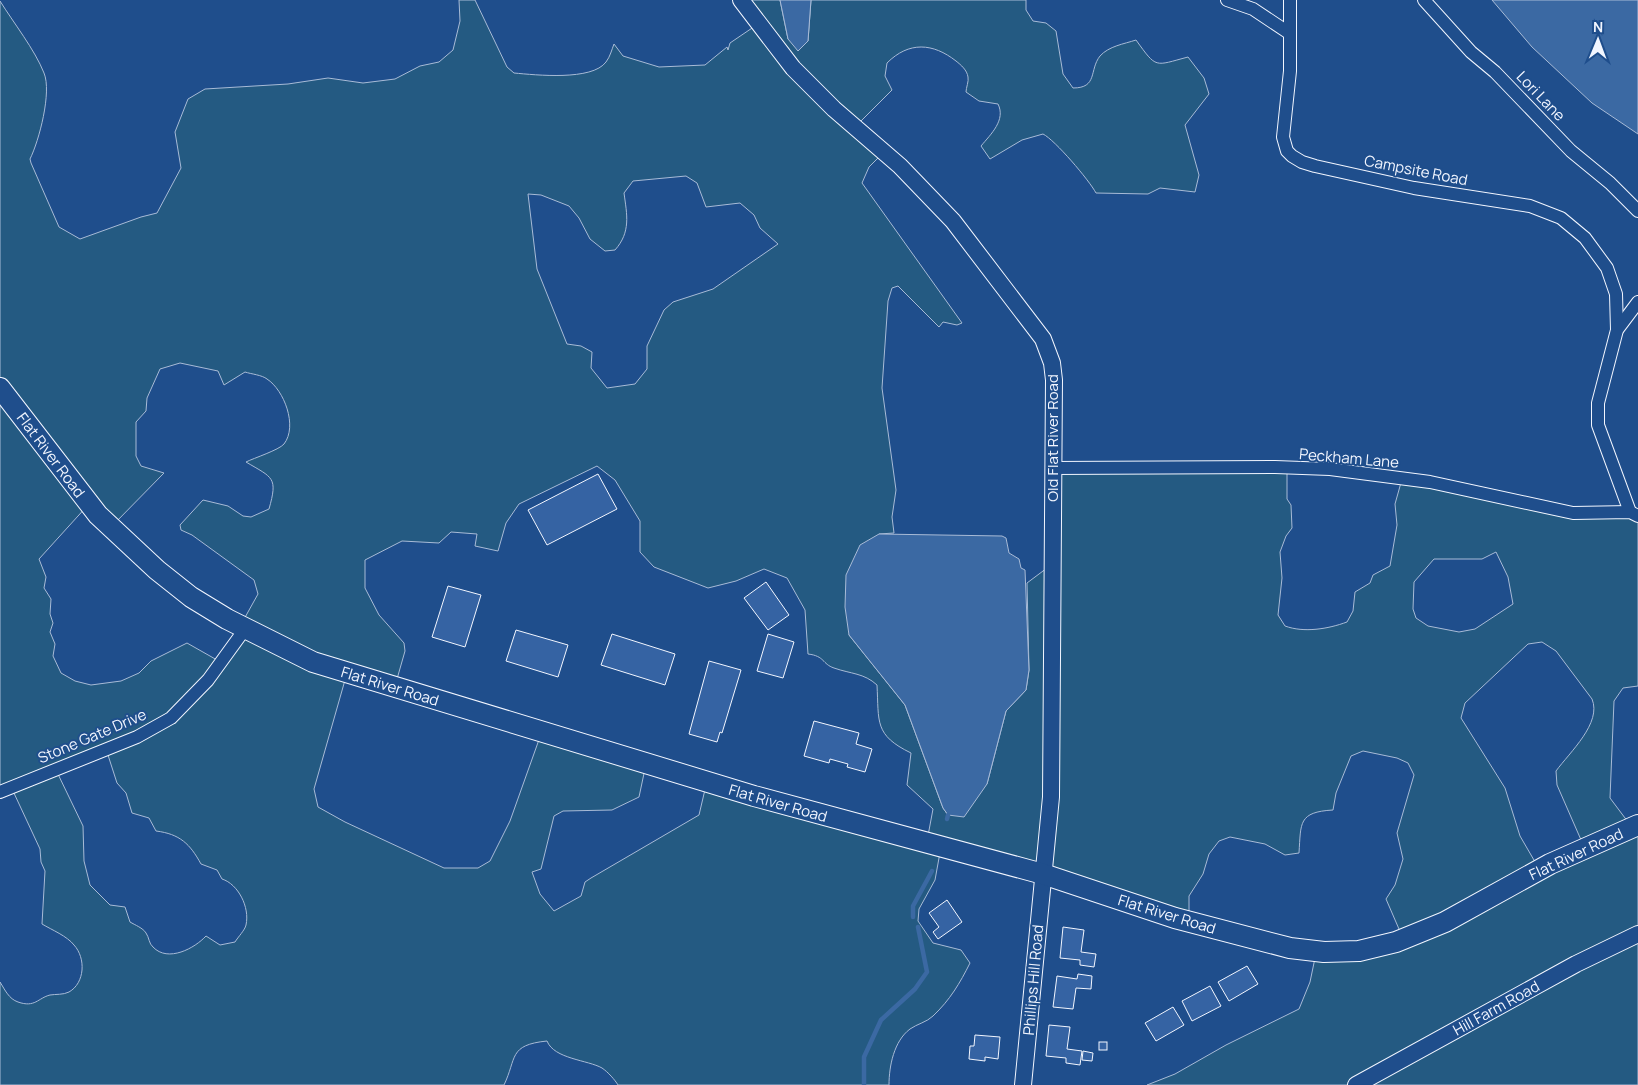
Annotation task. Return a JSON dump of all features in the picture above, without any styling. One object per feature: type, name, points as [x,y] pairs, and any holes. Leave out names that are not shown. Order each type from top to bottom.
[{"type":"main road","name":"Flat River Road","points":[[0,388],[83,498],[112,530],[191,597],[245,629],[314,662],[764,799],[1043,874],[1175,918],[1290,948],[1324,952],[1359,951],[1396,942],[1445,922],[1550,864],[1638,825]]},
{"type":"street","name":"Old Flat River Road","points":[[741,0],[793,68],[834,109],[900,166],[953,221],[1043,338],[1052,363],[1054,380],[1050,796],[1043,874]]},
{"type":"street","points":[[1227,0],[1253,9],[1289,33]]},
{"type":"street","name":"Campsite Road","points":[[1290,0],[1289,81],[1283,137],[1287,151],[1302,162],[1315,166],[1414,188],[1530,206],[1561,218],[1585,238],[1607,268],[1616,294],[1617,330]]},
{"type":"street","name":"Lori Lane","points":[[1424,0],[1471,52],[1495,72],[1571,151],[1610,182],[1638,211]]},
{"type":"street","points":[[1634,514],[1598,424],[1598,403],[1617,338],[1617,330],[1638,302]]},
{"type":"street","name":"Peckham Lane","points":[[1052,468],[1275,467],[1330,469],[1430,482],[1573,513],[1634,514]]},
{"type":"street","name":"Stone Gate Drive","points":[[0,792],[137,738],[171,718],[208,680],[245,629]]},
{"type":"street","name":"Phillips Hill Road","points":[[1023,1085],[1043,874]]},
{"type":"street","name":"Hill Farm Road","points":[[1356,1085],[1576,964],[1638,934]]},
{"type":"shaded area","points":[[459,0],[475,0],[507,67],[514,73],[536,75],[563,75],[589,72],[599,68],[606,62],[614,44],[623,56],[659,67],[705,65],[727,47],[728,50],[730,43],[758,24],[743,0],[780,0],[788,39],[808,41],[811,0],[1026,0],[1026,10],[1033,21],[1046,23],[1056,31],[1063,74],[1073,88],[1081,87],[1090,82],[1100,56],[1117,46],[1136,40],[1148,56],[1157,63],[1188,57],[1204,78],[1209,94],[1185,125],[1199,175],[1195,192],[1160,188],[1148,194],[1096,193],[1071,161],[1043,134],[1022,140],[990,159],[981,146],[996,127],[999,121],[1000,110],[998,104],[979,101],[966,92],[968,77],[960,64],[939,51],[921,47],[904,51],[887,63],[885,76],[892,90],[857,125],[884,152],[869,167],[862,183],[962,323],[957,325],[943,322],[939,327],[898,286],[892,288],[888,301],[882,388],[896,490],[892,517],[894,533],[879,534],[849,635],[905,705],[943,808],[948,815],[987,784],[1006,711],[1026,690],[1029,670],[1027,583],[1051,565],[1054,466],[1287,468],[1287,499],[1291,505],[1292,528],[1286,536],[1280,552],[1282,578],[1278,615],[1285,626],[1308,630],[1332,627],[1347,622],[1353,611],[1355,592],[1370,583],[1373,575],[1390,566],[1397,525],[1395,504],[1402,479],[1566,510],[1638,516],[1638,686],[1623,688],[1614,701],[1610,798],[1631,826],[1638,823],[1638,1085],[1147,1085],[1175,1074],[1226,1045],[1299,1009],[1310,982],[1315,958],[1402,936],[1386,899],[1395,885],[1403,859],[1397,833],[1414,775],[1408,763],[1397,758],[1363,751],[1351,756],[1336,793],[1333,810],[1313,813],[1304,821],[1301,827],[1299,853],[1285,855],[1265,844],[1230,837],[1219,841],[1209,854],[1203,874],[1189,896],[1189,916],[941,847],[935,880],[919,909],[918,921],[933,943],[961,950],[970,963],[945,1004],[928,1020],[910,1029],[900,1040],[891,1062],[889,1085],[618,1085],[602,1068],[557,1052],[547,1041],[526,1046],[516,1054],[504,1085],[0,1085],[0,982],[12,999],[28,1004],[46,996],[69,992],[81,977],[82,963],[78,950],[71,942],[42,924],[45,871],[41,862],[40,849],[13,791],[0,790],[0,1],[35,55],[46,81],[43,116],[30,159],[31,163],[59,227],[80,239],[157,213],[181,168],[175,132],[188,99],[205,89],[288,84],[328,78],[363,83],[395,79],[420,66],[439,62],[453,50],[460,21]],"holes":[[[686,176],[697,183],[706,207],[740,203],[754,215],[760,228],[778,244],[713,289],[673,302],[664,310],[647,346],[647,369],[635,384],[607,388],[591,368],[592,352],[581,346],[567,344],[537,269],[528,194],[541,195],[569,206],[579,218],[590,239],[605,251],[615,250],[624,237],[626,230],[627,216],[624,193],[633,181]],[[180,363],[218,371],[224,385],[245,372],[267,379],[279,391],[284,400],[289,418],[290,428],[288,436],[281,446],[246,462],[268,475],[271,479],[273,490],[269,509],[251,517],[243,516],[228,506],[203,500],[180,525],[181,530],[192,535],[254,580],[258,594],[243,621],[217,660],[187,643],[151,661],[139,673],[121,681],[91,685],[75,681],[61,673],[53,656],[55,644],[50,632],[53,623],[50,614],[51,599],[44,588],[46,577],[39,559],[88,505],[114,524],[164,473],[141,466],[136,456],[136,422],[146,411],[147,398],[160,369]],[[597,466],[615,480],[640,521],[640,552],[654,567],[708,588],[736,581],[764,569],[787,578],[805,610],[808,654],[818,656],[834,668],[867,678],[877,685],[881,726],[890,740],[911,753],[907,785],[933,809],[927,841],[707,781],[699,815],[591,878],[585,882],[581,896],[554,911],[540,894],[532,872],[541,869],[554,816],[563,811],[612,810],[639,797],[646,764],[541,734],[510,821],[490,861],[478,868],[444,868],[345,822],[318,807],[314,789],[347,673],[395,686],[405,651],[404,643],[379,615],[365,588],[365,560],[402,541],[439,543],[451,532],[477,534],[475,546],[498,551],[506,523],[519,504]],[[1496,552],[1508,577],[1513,604],[1475,629],[1459,632],[1428,626],[1416,618],[1413,609],[1414,582],[1434,559],[1482,559]],[[1542,642],[1556,651],[1592,699],[1594,708],[1593,718],[1583,737],[1556,771],[1557,785],[1585,849],[1538,867],[1520,836],[1505,788],[1461,718],[1465,703],[1528,644]],[[107,752],[117,783],[126,793],[132,813],[149,818],[156,831],[178,837],[193,851],[201,864],[217,870],[222,879],[238,891],[242,897],[247,918],[243,931],[235,942],[220,945],[206,936],[195,945],[181,952],[173,954],[159,952],[152,946],[145,931],[130,922],[125,907],[110,905],[90,885],[84,861],[83,826],[56,770]]]},
{"type":"shaded area","points":[[780,0],[811,0],[808,41],[798,51],[788,39]]},
{"type":"shaded area","points":[[1492,0],[1638,0],[1638,134],[1592,103],[1532,47]]},
{"type":"shaded area","points":[[879,534],[1002,536],[1006,538],[1009,553],[1019,559],[1021,568],[1025,570],[1029,670],[1026,690],[1006,711],[987,784],[964,817],[948,815],[943,808],[905,705],[849,635],[845,607],[846,575],[860,545]]},
{"type":"building","points":[[598,474],[617,509],[547,545],[528,510]]},
{"type":"building","points":[[766,582],[789,615],[768,630],[744,598]]},
{"type":"building","points":[[448,586],[481,595],[465,647],[432,637]]},
{"type":"building","points":[[516,630],[568,645],[558,677],[506,661]]},
{"type":"building","points":[[612,634],[675,654],[665,685],[601,665]]},
{"type":"building","points":[[768,634],[794,642],[783,678],[757,671]]},
{"type":"building","points":[[709,661],[741,670],[722,733],[720,732],[717,742],[689,734]]},
{"type":"building","points":[[814,721],[859,733],[856,744],[872,749],[865,772],[847,767],[848,764],[830,759],[829,763],[804,756]]},
{"type":"building","points":[[947,900],[962,922],[938,939],[933,932],[939,927],[929,913]]},
{"type":"building","points":[[1063,927],[1084,930],[1081,952],[1096,954],[1094,967],[1080,965],[1080,960],[1060,958]]},
{"type":"building","points":[[1247,966],[1258,984],[1229,1001],[1218,982]]},
{"type":"building","points":[[1078,974],[1092,976],[1091,989],[1076,988],[1073,1009],[1053,1007],[1057,976],[1077,979]]},
{"type":"building","points":[[1210,986],[1221,1006],[1192,1021],[1182,1001]]},
{"type":"building","points":[[1173,1007],[1184,1025],[1156,1041],[1145,1023]]},
{"type":"building","points":[[1049,1025],[1070,1027],[1067,1049],[1082,1051],[1080,1065],[1066,1063],[1066,1058],[1046,1056]]},
{"type":"building","points":[[975,1035],[1000,1037],[998,1059],[985,1057],[985,1061],[969,1059],[970,1046],[974,1046]]},
{"type":"building","points":[[1099,1042],[1107,1042],[1107,1050],[1099,1050]]},
{"type":"building","points":[[1083,1051],[1093,1053],[1092,1061],[1082,1060]]},
{"type":"waterway","points":[[947,819],[948,815]]},
{"type":"waterway","points":[[913,917],[913,906],[932,871]]},
{"type":"waterway","points":[[864,1085],[864,1057],[881,1020],[915,989],[927,972],[918,927]]}]
